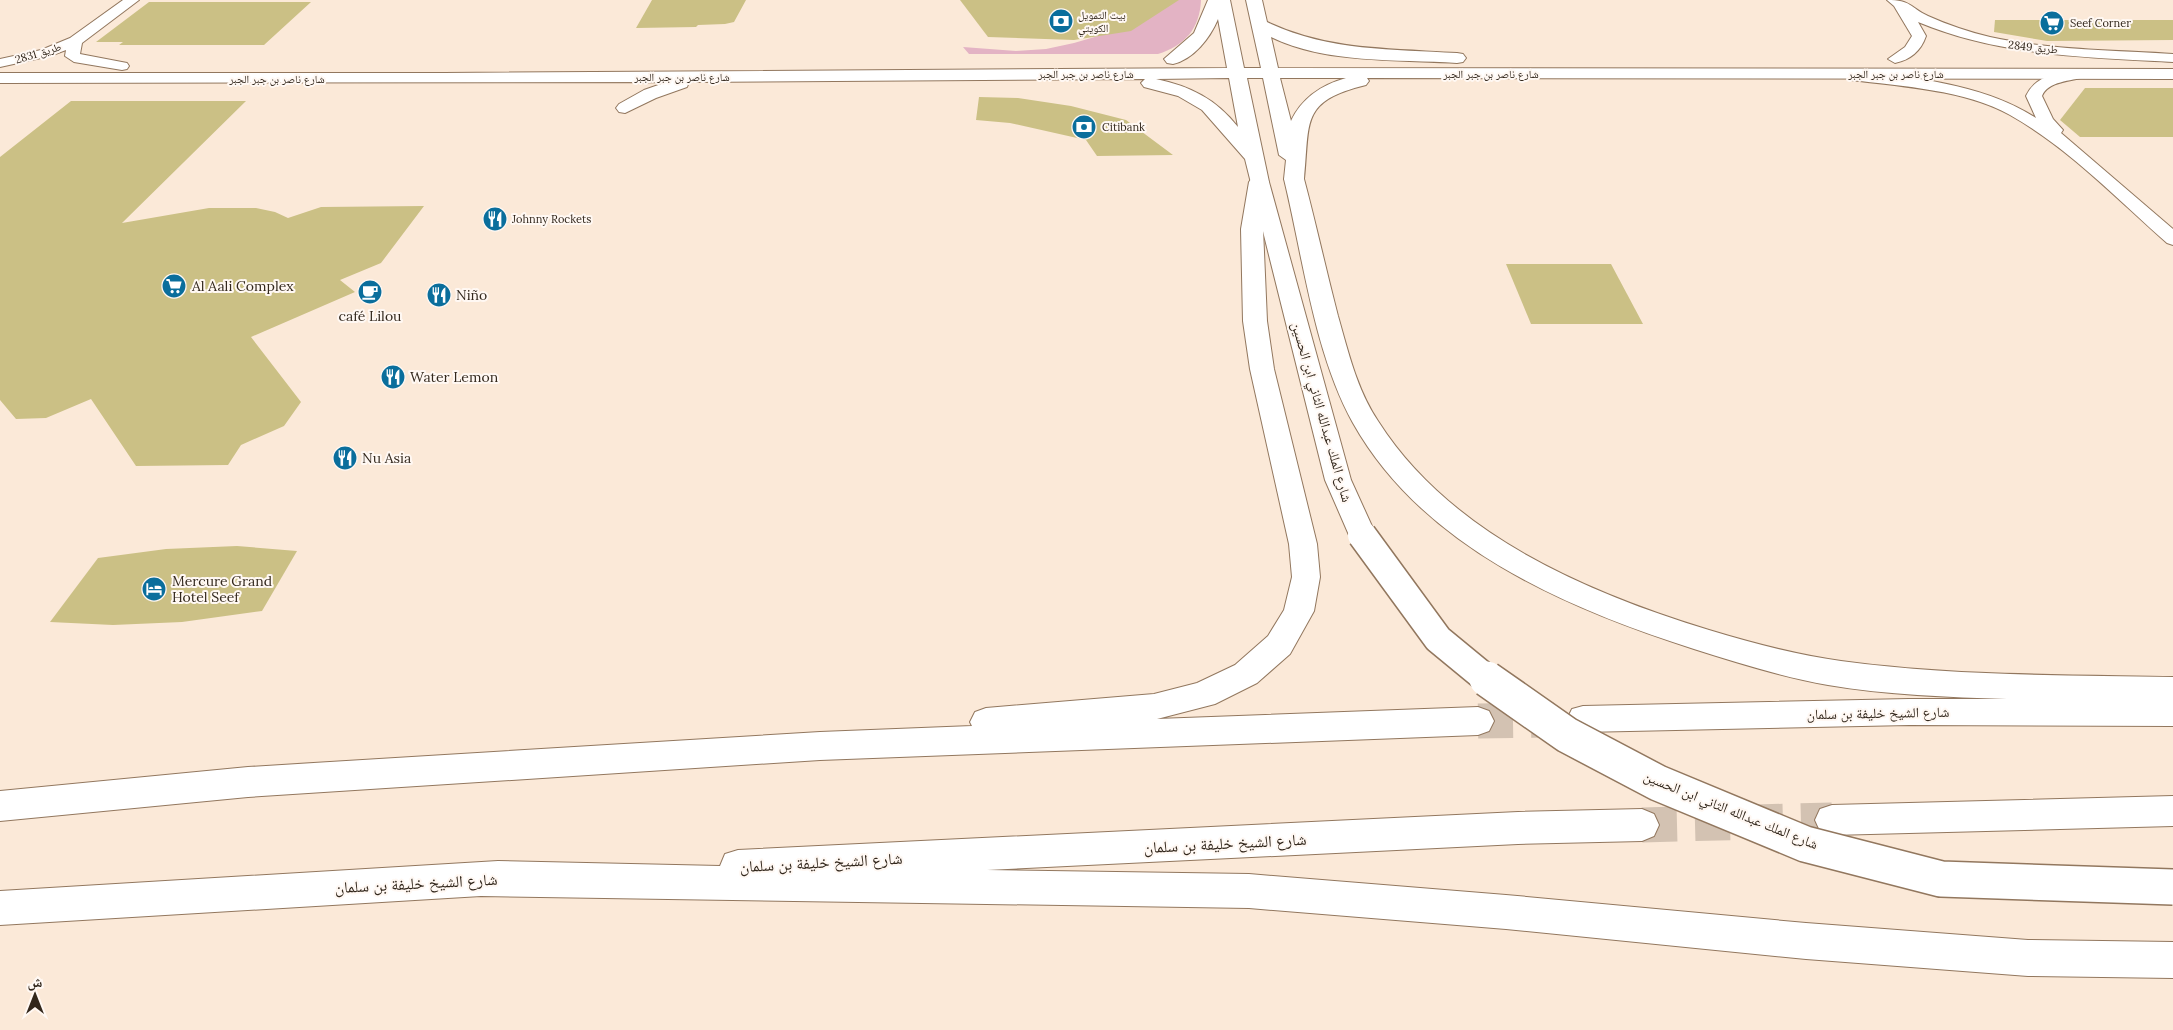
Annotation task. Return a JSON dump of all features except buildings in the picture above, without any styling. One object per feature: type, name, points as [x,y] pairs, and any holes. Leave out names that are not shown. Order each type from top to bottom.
[{"type":"main road","points":[[1173,59],[1193,46],[1205,32],[1216,0]]},
{"type":"main road","name":"شارع الملك عبدالله الثاني ابن الحسين","points":[[1222,0],[1256,170],[1336,472],[1348,507],[1362,535],[1438,639],[1493,684],[1567,735],[1658,783],[1805,844],[1941,878],[2173,887]]},
{"type":"main road","points":[[1254,0],[1294,179],[1340,364],[1351,395],[1368,427],[1392,460],[1423,493],[1464,527],[1511,559],[1566,588],[1625,614],[1688,636],[1762,658],[1837,673],[1912,682],[2173,690]]},
{"type":"main road","points":[[1260,25],[1285,38],[1317,46],[1486,60]]},
{"type":"main road","name":"شارع ناصر بن جبر الجبر","points":[[0,67],[1173,59],[1235,66]]},
{"type":"main road","name":"شارع ناصر بن جبر الجبر","points":[[0,78],[709,77],[1030,74],[1235,66],[1486,60],[2173,59]]},
{"type":"main road","name":"شارع ناصر بن جبر الجبر","points":[[1270,66],[1427,74],[2173,74]]},
{"type":"main road","points":[[820,746],[976,724],[1154,707],[1204,695],[1246,674],[1279,645],[1299,612],[1306,577],[1302,544],[1262,369],[1255,321],[1252,229],[1256,170],[1216,110],[1186,92],[1160,84],[1120,79],[1030,74]]},
{"type":"main road","points":[[1294,179],[1300,120],[1325,91],[1346,82],[1427,74]]},
{"type":"main road","points":[[625,108],[669,86],[709,77]]},
{"type":"main road","points":[[552,78],[586,85],[606,94]]},
{"type":"main road","name":"شارع الشيخ خليفة بن سلمان","points":[[1582,719],[1909,712],[2173,713]]},
{"type":"main road","points":[[0,794],[248,782],[820,746],[1478,721]]},
{"type":"main road","points":[[0,806],[248,782]]},
{"type":"main road","points":[[1832,820],[2173,811]]},
{"type":"main road","name":"شارع الشيخ خليفة بن سلمان","points":[[0,908],[479,879],[1518,828],[1642,825]]},
{"type":"main road","points":[[479,879],[1250,891],[1806,941],[2009,956],[2173,960]]},
{"type":"street","name":"طريق 2831","points":[[0,63],[45,53],[75,41],[132,0]]},
{"type":"street","name":"طريق 2849","points":[[1897,2],[1940,26],[2006,45],[2173,59]]},
{"type":"street","name":"طريق 2849","points":[[1895,59],[1910,53],[1916,45],[1919,36],[1897,2]]},
{"type":"street","name":"طريق 2831","points":[[75,41],[72,56],[122,66]]},
{"type":"street","points":[[1848,74],[1931,85],[1990,101],[2015,111],[2063,142],[2173,239]]},
{"type":"street","points":[[2063,142],[2046,121],[2034,96],[2038,87],[2048,82],[2080,74]]},
{"type":"shaded area","points":[[1164,0],[1201,0],[1198,20],[1189,35],[1176,46],[1158,54],[969,54],[963,47],[1016,51],[1046,49],[1074,43],[1115,31]]},
{"type":"tunnel","points":[[1478,721],[1554,720]]},
{"type":"tunnel","points":[[1642,825],[1832,820]]},
{"type":"place","name":"بيت التمويل الكويتي","points":[[1061,21]]},
{"type":"place","name":"Seef Corner","points":[[2052,23]]},
{"type":"place","name":"Citibank","points":[[1084,127]]},
{"type":"place","name":"Johnny Rockets","points":[[495,219]]},
{"type":"place","name":"Al Aali Complex","points":[[174,286]]},
{"type":"place","name":"café Lilou","points":[[370,292]]},
{"type":"place","name":"Niño","points":[[439,295]]},
{"type":"place","name":"Water Lemon","points":[[393,377]]},
{"type":"place","name":"Nu Asia","points":[[345,458]]},
{"type":"place","name":"Mercure Grand Hotel Seef","points":[[154,589]]}]
